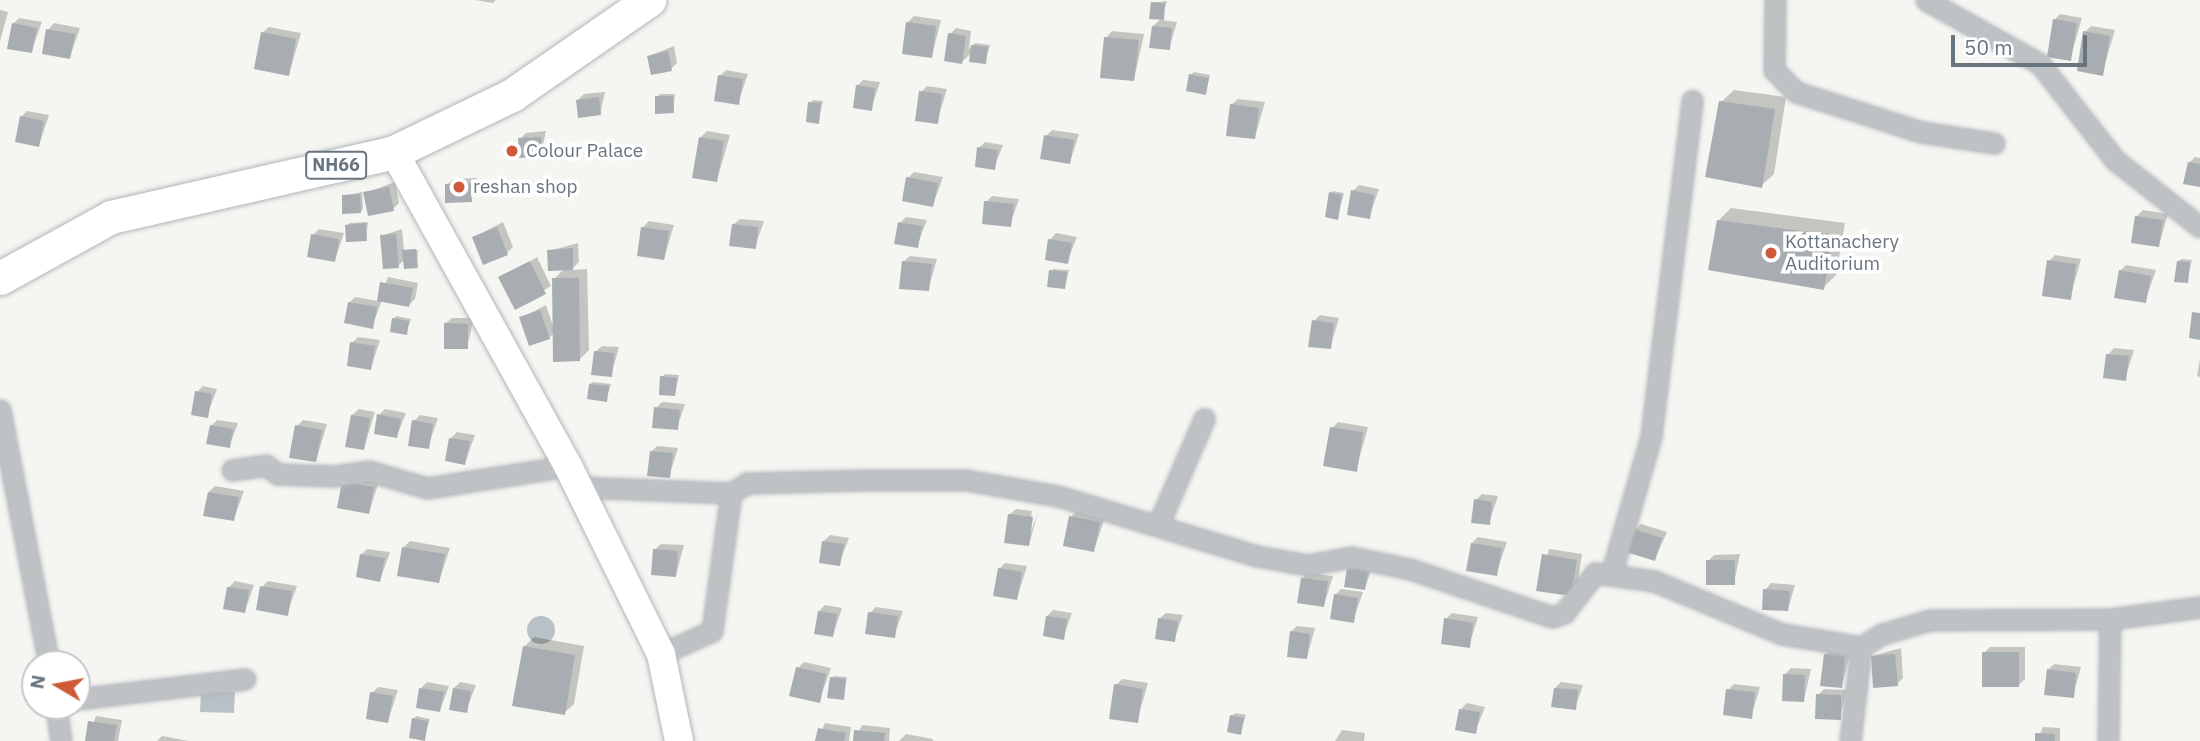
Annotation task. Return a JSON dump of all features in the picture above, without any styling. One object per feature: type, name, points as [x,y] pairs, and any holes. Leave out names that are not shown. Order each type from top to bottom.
[{"type":"highway","name":"NH66","points":[[0,278],[111,217],[394,152],[512,94],[649,0]]},
{"type":"main road","points":[[394,152],[574,477],[662,653],[679,741]]},
{"type":"street","points":[[1775,0],[1774,70],[1797,92],[1920,132],[1994,142]]},
{"type":"street","points":[[1926,0],[2039,64],[2115,160],[2200,227]]},
{"type":"street","points":[[1611,575],[1651,436],[1692,100]]},
{"type":"street","points":[[0,410],[46,650]]},
{"type":"street","points":[[1158,525],[1204,419]]},
{"type":"street","points":[[232,470],[266,465],[278,474],[334,477],[369,471],[427,488],[574,477],[731,493],[747,483],[966,480],[1058,496],[1256,556],[1308,565],[1351,557],[1410,569],[1552,617],[1564,613],[1595,573],[1654,581],[1782,634],[1861,647],[1882,634],[1930,620],[2110,619],[2200,607]]},
{"type":"street","points":[[662,653],[712,631],[731,493]]},
{"type":"street","points":[[2108,741],[2110,619]]},
{"type":"street","points":[[1850,741],[1861,647]]},
{"type":"street","points":[[91,697],[245,680]]},
{"type":"street","points":[[58,720],[61,740]]},
{"type":"shaded area","points":[[541,616],[551,620],[555,630],[551,640],[541,644],[531,640],[527,630],[531,620]]},
{"type":"shaded area","points":[[201,691],[235,692],[234,713],[200,712]]},
{"type":"building","points":[[1151,2],[1165,3],[1164,20],[1149,19]]},
{"type":"building","points":[[2053,19],[2077,23],[2071,61],[2047,57]]},
{"type":"building","points":[[906,22],[936,26],[932,58],[902,54]]},
{"type":"building","points":[[12,23],[37,28],[32,53],[7,49]]},
{"type":"building","points":[[1152,26],[1172,28],[1170,50],[1149,48]]},
{"type":"building","points":[[46,29],[75,34],[70,59],[42,54]]},
{"type":"building","points":[[2083,31],[2110,36],[2103,76],[2077,71]]},
{"type":"building","points":[[261,32],[296,39],[289,76],[254,69]]},
{"type":"building","points":[[948,33],[966,36],[962,64],[944,61]]},
{"type":"building","points":[[1104,37],[1139,40],[1134,81],[1100,78]]},
{"type":"building","points":[[971,45],[988,47],[986,64],[969,62]]},
{"type":"building","points":[[668,51],[672,71],[651,75],[647,56]]},
{"type":"building","points":[[1189,74],[1209,78],[1206,95],[1186,91]]},
{"type":"building","points":[[718,75],[743,79],[739,105],[714,101]]},
{"type":"building","points":[[856,85],[875,88],[872,111],[853,108]]},
{"type":"building","points":[[919,91],[942,94],[938,124],[915,121]]},
{"type":"building","points":[[655,96],[673,96],[674,113],[655,114]]},
{"type":"building","points":[[599,97],[601,115],[578,118],[576,100]]},
{"type":"building","points":[[1719,101],[1775,109],[1762,188],[1705,177]]},
{"type":"building","points":[[808,102],[821,103],[819,124],[806,122]]},
{"type":"building","points":[[1230,104],[1259,108],[1255,139],[1226,136]]},
{"type":"building","points":[[20,116],[44,121],[39,147],[15,142]]},
{"type":"building","points":[[1044,135],[1074,140],[1070,164],[1040,159]]},
{"type":"building","points":[[541,137],[542,157],[519,158],[518,138]]},
{"type":"building","points":[[699,137],[724,141],[717,182],[692,178]]},
{"type":"building","points":[[977,147],[998,150],[995,170],[975,167]]},
{"type":"building","points":[[2188,162],[2200,164],[2200,187],[2183,184]]},
{"type":"building","points":[[906,177],[938,183],[933,207],[902,201]]},
{"type":"building","points":[[471,183],[472,202],[445,203],[445,184]]},
{"type":"building","points":[[389,187],[394,211],[368,216],[363,192]]},
{"type":"building","points":[[1351,190],[1374,195],[1370,219],[1347,215]]},
{"type":"building","points":[[1329,192],[1342,195],[1338,220],[1325,217]]},
{"type":"building","points":[[360,194],[361,213],[342,214],[342,195]]},
{"type":"building","points":[[984,201],[1014,204],[1011,227],[982,224]]},
{"type":"building","points":[[2135,216],[2163,220],[2159,247],[2131,243]]},
{"type":"building","name":"Kottanachery Auditorium","points":[[1717,220],[1833,235],[1824,290],[1708,270]]},
{"type":"building","points":[[898,222],[922,226],[918,248],[894,244]]},
{"type":"building","points":[[366,223],[367,241],[346,242],[345,225]]},
{"type":"building","points":[[732,224],[758,227],[756,249],[729,246]]},
{"type":"building","points":[[497,227],[508,255],[483,265],[472,237]]},
{"type":"building","points":[[641,227],[669,231],[664,260],[637,256]]},
{"type":"building","points":[[311,234],[339,239],[335,262],[307,257]]},
{"type":"building","points":[[396,234],[399,268],[383,269],[380,235]]},
{"type":"building","points":[[1048,239],[1072,243],[1068,264],[1045,260]]},
{"type":"building","points":[[573,248],[573,270],[548,271],[547,250]]},
{"type":"building","points":[[416,249],[418,268],[404,269],[402,250]]},
{"type":"building","points":[[2047,260],[2076,264],[2071,300],[2042,296]]},
{"type":"building","points":[[530,261],[546,294],[515,310],[498,277]]},
{"type":"building","points":[[902,261],[932,264],[929,291],[899,289]]},
{"type":"building","points":[[2177,261],[2190,262],[2188,283],[2174,282]]},
{"type":"building","points":[[1049,270],[1067,272],[1065,289],[1047,287]]},
{"type":"building","points":[[2119,270],[2151,276],[2146,303],[2114,298]]},
{"type":"building","points":[[552,278],[579,278],[580,361],[553,362]]},
{"type":"building","points":[[380,282],[413,288],[409,307],[377,301]]},
{"type":"building","points":[[348,302],[377,307],[373,329],[344,323]]},
{"type":"building","points":[[540,310],[550,339],[529,346],[519,317]]},
{"type":"building","points":[[2192,312],[2200,313],[2200,340],[2189,338]]},
{"type":"building","points":[[392,318],[409,321],[407,335],[390,332]]},
{"type":"building","points":[[1312,320],[1334,323],[1331,349],[1308,347]]},
{"type":"building","points":[[444,323],[468,324],[468,349],[444,349]]},
{"type":"building","points":[[350,342],[375,346],[371,370],[347,366]]},
{"type":"building","points":[[594,351],[614,353],[612,377],[591,375]]},
{"type":"building","points":[[2106,354],[2129,356],[2126,381],[2103,378]]},
{"type":"building","points":[[660,376],[677,378],[675,396],[659,395]]},
{"type":"building","points":[[589,384],[609,386],[607,402],[587,399]]},
{"type":"building","points":[[195,391],[212,394],[208,418],[191,415]]},
{"type":"building","points":[[654,407],[680,410],[678,430],[652,428]]},
{"type":"building","points":[[377,414],[401,419],[397,438],[374,434]]},
{"type":"building","points":[[351,415],[370,418],[364,450],[345,447]]},
{"type":"building","points":[[412,420],[433,424],[429,449],[408,446]]},
{"type":"building","points":[[210,425],[233,429],[230,448],[206,444]]},
{"type":"building","points":[[295,425],[322,430],[316,462],[289,458]]},
{"type":"building","points":[[1330,427],[1363,432],[1357,472],[1323,466]]},
{"type":"building","points":[[449,438],[470,441],[465,465],[445,461]]},
{"type":"building","points":[[650,451],[673,453],[670,478],[647,476]]},
{"type":"building","points":[[342,482],[374,487],[369,514],[337,508]]},
{"type":"building","points":[[208,492],[239,497],[234,521],[203,516]]},
{"type":"building","points":[[1474,499],[1492,502],[1490,525],[1471,523]]},
{"type":"building","points":[[1008,514],[1033,517],[1029,546],[1004,543]]},
{"type":"building","points":[[1069,516],[1100,522],[1094,552],[1063,546]]},
{"type":"building","points":[[1633,529],[1662,538],[1655,561],[1626,552]]},
{"type":"building","points":[[822,541],[844,544],[840,566],[819,563]]},
{"type":"building","points":[[1471,543],[1502,548],[1497,576],[1466,571]]},
{"type":"building","points":[[402,547],[445,554],[439,583],[397,576]]},
{"type":"building","points":[[653,549],[678,551],[676,577],[651,575]]},
{"type":"building","points":[[360,554],[385,558],[380,582],[356,577]]},
{"type":"building","points":[[1542,554],[1577,560],[1571,596],[1536,591]]},
{"type":"building","points":[[1706,560],[1735,560],[1735,585],[1706,585]]},
{"type":"building","points":[[998,568],[1022,572],[1017,600],[993,596]]},
{"type":"building","points":[[1347,568],[1368,571],[1365,590],[1344,587]]},
{"type":"building","points":[[1301,578],[1328,581],[1324,607],[1297,603]]},
{"type":"building","points":[[260,586],[292,591],[288,616],[256,610]]},
{"type":"building","points":[[227,587],[249,590],[245,613],[223,609]]},
{"type":"building","points":[[1763,589],[1790,591],[1788,611],[1762,610]]},
{"type":"building","points":[[1334,594],[1358,598],[1354,623],[1330,619]]},
{"type":"building","points":[[818,611],[837,614],[833,637],[814,634]]},
{"type":"building","points":[[868,612],[898,616],[895,638],[865,634]]},
{"type":"building","points":[[1046,616],[1067,619],[1064,640],[1043,636]]},
{"type":"building","points":[[1158,618],[1178,621],[1175,642],[1155,639]]},
{"type":"building","points":[[1444,618],[1473,623],[1470,648],[1441,644]]},
{"type":"building","points":[[1290,631],[1310,634],[1307,659],[1287,657]]},
{"type":"building","points":[[523,646],[575,655],[565,715],[512,706]]},
{"type":"building","points":[[1982,652],[2019,652],[2019,687],[1982,687]]},
{"type":"building","points":[[1824,654],[1845,656],[1842,688],[1820,686]]},
{"type":"building","points":[[1895,654],[1898,686],[1873,688],[1871,656]]},
{"type":"building","points":[[796,667],[826,674],[820,703],[789,696]]},
{"type":"building","points":[[2047,669],[2076,673],[2074,698],[2044,695]]},
{"type":"building","points":[[1783,674],[1805,675],[1804,702],[1782,701]]},
{"type":"building","points":[[830,677],[846,679],[844,700],[827,698]]},
{"type":"building","points":[[1114,684],[1143,689],[1138,723],[1109,719]]},
{"type":"building","points":[[419,688],[444,692],[440,712],[416,708]]},
{"type":"building","points":[[453,688],[471,691],[467,713],[449,710]]},
{"type":"building","points":[[1554,688],[1578,690],[1576,710],[1551,707]]},
{"type":"building","points":[[1726,689],[1755,692],[1752,719],[1723,715]]},
{"type":"building","points":[[370,692],[393,696],[388,723],[366,719]]},
{"type":"building","points":[[1816,694],[1841,695],[1841,720],[1815,719]]},
{"type":"building","points":[[1459,709],[1480,712],[1476,734],[1455,730]]},
{"type":"building","points":[[1230,715],[1244,718],[1241,735],[1227,732]]},
{"type":"building","points":[[412,718],[428,721],[425,741],[409,738]]},
{"type":"building","points":[[88,721],[117,725],[114,741],[85,741]]},
{"type":"building","points":[[818,728],[846,733],[844,741],[815,741]]},
{"type":"building","points":[[854,730],[885,733],[884,741],[853,741]]},
{"type":"building","points":[[2035,733],[2055,734],[2055,741],[2035,741]]},
{"type":"place","name":"Colour Palace","points":[[512,151]]},
{"type":"place","name":"reshan shop","points":[[459,187]]},
{"type":"place","name":"Kottanachery Auditorium","points":[[1771,253]]}]
